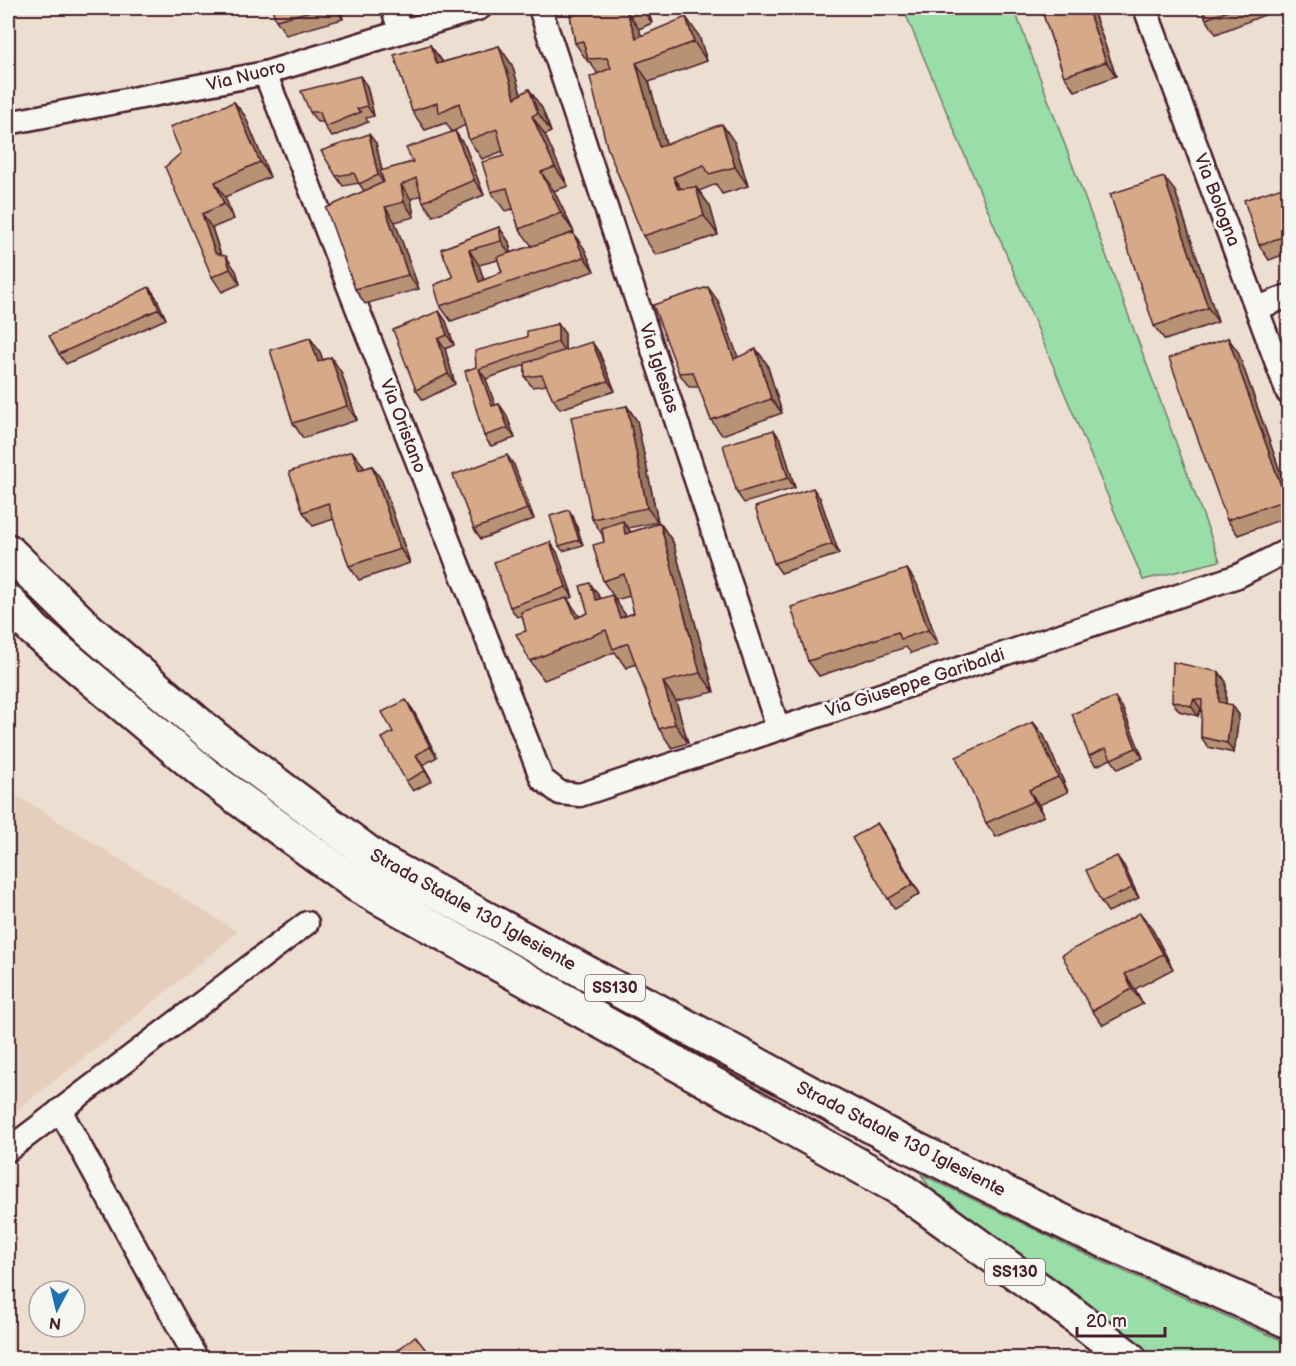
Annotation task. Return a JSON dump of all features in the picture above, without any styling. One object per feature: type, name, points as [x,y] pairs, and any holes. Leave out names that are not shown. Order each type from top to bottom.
[{"type":"main road","name":"Strada Statale 130 Iglesiente","points":[[8,551],[90,631],[216,739],[379,861],[899,1141],[1078,1229],[1288,1321]]},
{"type":"main road","name":"Strada Statale 130 Iglesiente","points":[[8,601],[34,630],[205,774],[357,885],[899,1188],[1070,1312],[1129,1359]]},
{"type":"street","points":[[393,8],[400,32]]},
{"type":"street","name":"Via Nuoro","points":[[8,123],[265,73],[480,8]]},
{"type":"street","name":"Via Iglesias","points":[[540,8],[778,728]]},
{"type":"street","name":"Via Bologna","points":[[1145,8],[1288,393]]},
{"type":"street","name":"Via Oristano","points":[[265,73],[542,778]]},
{"type":"street","points":[[1258,308],[1288,296]]},
{"type":"street","name":"Via Giuseppe Garibaldi","points":[[542,778],[560,793],[580,795],[1238,576],[1288,550]]},
{"type":"street","points":[[8,1150],[307,923]]},
{"type":"street","points":[[60,1110],[196,1359]]},
{"type":"shaded area","points":[[8,790],[238,932],[115,1034],[8,1117]]},
{"type":"green space","points":[[903,8],[1014,8],[1220,561],[1143,580]]},
{"type":"green space","points":[[921,1174],[1087,1255],[1288,1343],[1288,1358],[1142,1358],[931,1190]]},
{"type":"building","points":[[272,8],[322,8],[276,20]]},
{"type":"building","points":[[569,8],[631,8],[626,10],[636,38],[686,17],[694,42],[636,63],[659,147],[722,124],[735,167],[709,174],[704,165],[673,177],[678,189],[696,187],[704,216],[643,236],[607,147],[590,77],[611,68],[607,58],[588,59],[583,41],[575,43]]},
{"type":"building","points":[[1041,8],[1087,8],[1106,62],[1064,76]]},
{"type":"building","points":[[1202,8],[1235,8],[1206,19]]},
{"type":"building","points":[[430,45],[437,64],[499,46],[515,98],[529,89],[538,113],[532,116],[555,167],[541,172],[561,213],[519,229],[507,188],[491,192],[482,162],[504,156],[497,129],[469,140],[459,103],[438,113],[437,103],[412,111],[394,55]]},
{"type":"building","points":[[360,76],[367,106],[357,109],[361,112],[325,127],[320,112],[310,112],[301,91]]},
{"type":"building","points":[[234,102],[260,162],[215,182],[224,204],[202,214],[215,253],[226,256],[230,269],[212,277],[165,167],[181,153],[170,127]]},
{"type":"building","points":[[455,131],[474,180],[423,202],[416,178],[401,185],[404,202],[385,207],[408,275],[355,289],[326,208],[384,182],[380,171],[413,162],[406,148]]},
{"type":"building","points":[[369,134],[378,175],[359,184],[354,173],[336,176],[321,151]]},
{"type":"building","points":[[1164,177],[1208,308],[1154,326],[1110,194]]},
{"type":"building","points":[[1288,185],[1288,235],[1259,245],[1244,200]]},
{"type":"building","points":[[499,227],[501,241],[469,250],[479,282],[502,272],[497,257],[573,233],[584,257],[440,306],[434,285],[453,277],[441,249]]},
{"type":"building","points":[[149,287],[159,309],[59,354],[49,336]]},
{"type":"building","points":[[708,287],[734,359],[756,349],[771,399],[711,420],[693,372],[679,373],[653,305]]},
{"type":"building","points":[[439,311],[447,335],[438,339],[448,374],[416,390],[393,330]]},
{"type":"building","points":[[558,324],[558,342],[479,369],[492,406],[499,404],[508,428],[484,436],[465,371],[476,367],[475,351],[527,337],[527,331]]},
{"type":"building","points":[[310,338],[318,362],[331,357],[347,406],[293,423],[270,350]]},
{"type":"building","points":[[1228,338],[1286,500],[1227,520],[1169,358]]},
{"type":"building","points":[[592,342],[608,381],[553,399],[542,375],[525,377],[525,363]]},
{"type":"building","points":[[627,406],[647,508],[592,519],[571,417]]},
{"type":"building","points":[[774,430],[788,478],[737,493],[723,445]]},
{"type":"building","points":[[352,451],[359,470],[372,466],[400,549],[349,566],[328,503],[303,512],[289,472]]},
{"type":"building","points":[[507,455],[527,509],[474,529],[453,475]]},
{"type":"building","points":[[813,488],[832,544],[774,563],[755,507]]},
{"type":"building","points":[[569,510],[579,540],[559,546],[550,516]]},
{"type":"building","points":[[623,521],[625,534],[660,523],[700,673],[663,682],[675,724],[659,729],[628,643],[613,649],[606,630],[530,661],[516,634],[526,631],[521,612],[567,598],[576,618],[588,613],[580,586],[590,583],[596,600],[612,595],[620,618],[634,613],[624,574],[603,581],[593,545],[604,542],[602,528]]},
{"type":"building","points":[[550,542],[566,587],[510,607],[494,562]]},
{"type":"building","points":[[907,569],[928,630],[901,639],[898,632],[808,661],[791,607]]},
{"type":"building","points":[[1288,606],[1288,624],[1282,608]]},
{"type":"building","points":[[1173,662],[1219,672],[1219,702],[1232,705],[1227,743],[1201,737],[1202,700],[1194,699],[1191,706],[1172,701]]},
{"type":"building","points":[[1115,697],[1136,748],[1111,759],[1106,748],[1089,756],[1072,714]]},
{"type":"building","points":[[406,700],[430,747],[416,755],[425,771],[406,781],[382,738],[393,732],[382,712]]},
{"type":"building","points":[[1033,722],[1058,777],[1029,790],[1034,801],[986,823],[956,757]]},
{"type":"building","points":[[877,823],[913,884],[888,899],[852,838]]},
{"type":"building","points":[[1117,856],[1132,888],[1101,902],[1086,870]]},
{"type":"building","points":[[1140,913],[1163,954],[1125,974],[1132,989],[1092,1011],[1062,955]]},
{"type":"building","points":[[415,1336],[433,1359],[387,1359]]}]
